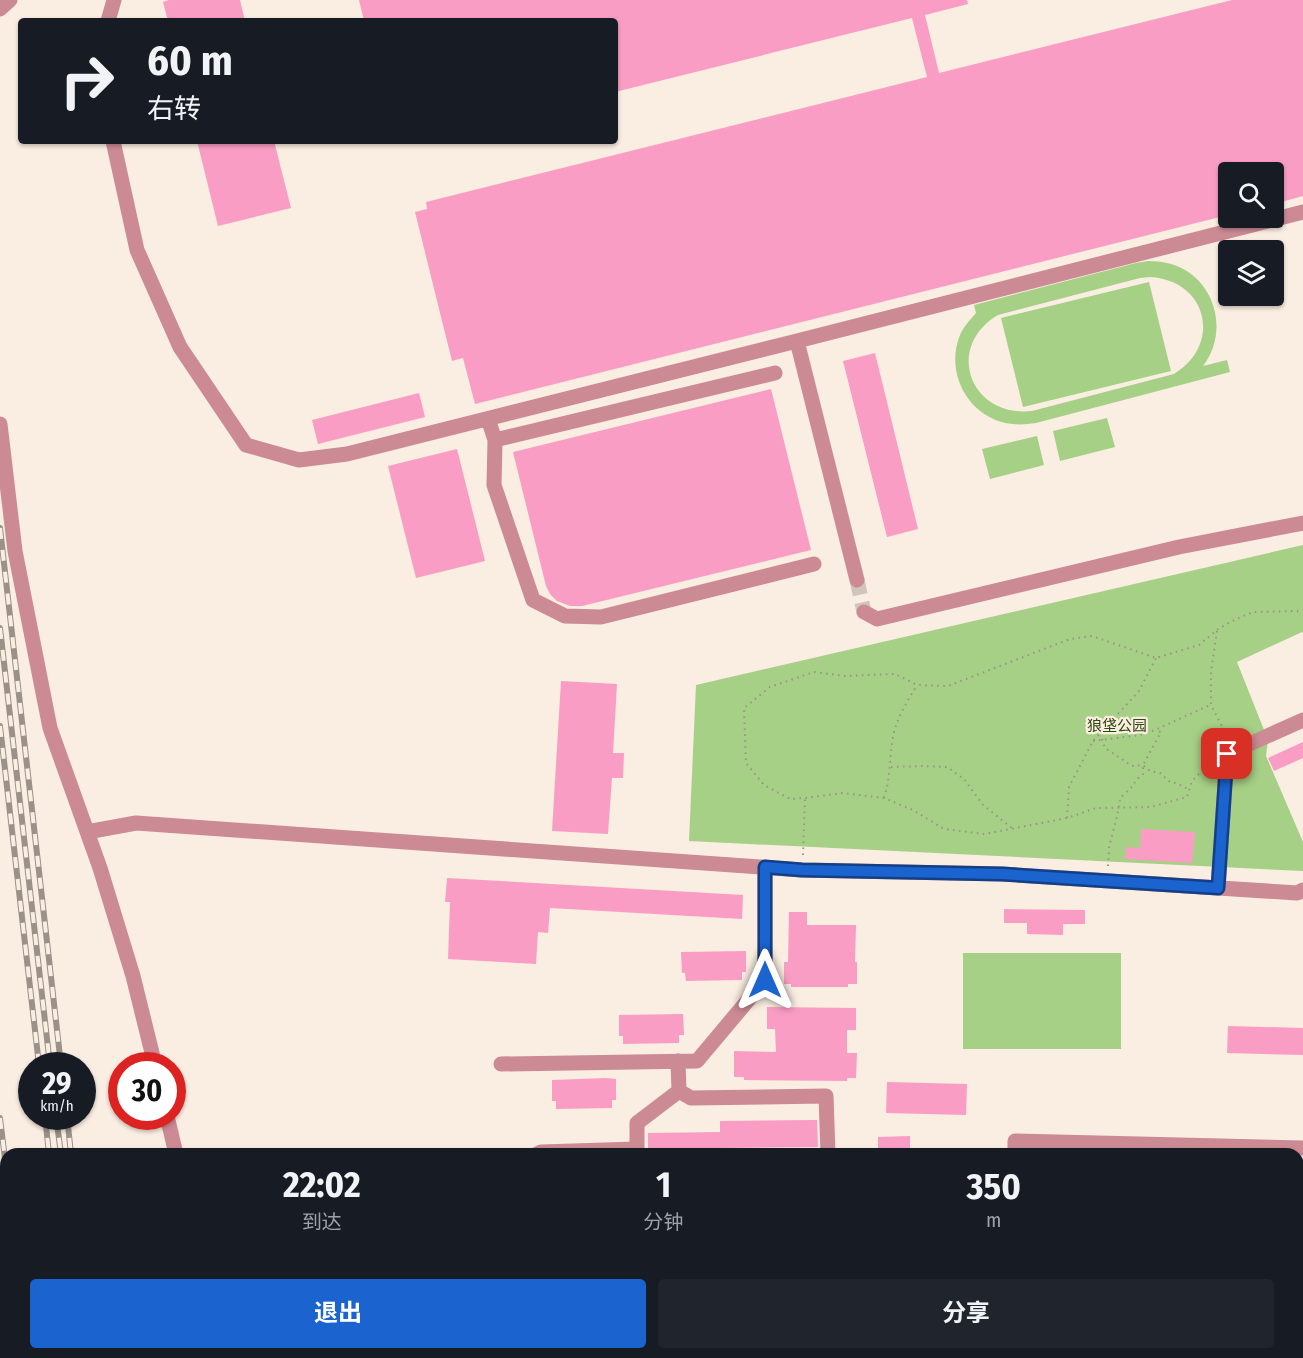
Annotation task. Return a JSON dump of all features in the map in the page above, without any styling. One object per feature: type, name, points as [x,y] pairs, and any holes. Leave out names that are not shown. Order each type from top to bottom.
[{"type":"street","points":[[0,9],[10,0]]},
{"type":"street","points":[[109,18],[114,0]]},
{"type":"street","points":[[114,144],[137,250],[180,348],[246,445],[299,459],[347,454],[1303,212]]},
{"type":"street","points":[[797,341],[857,580]]},
{"type":"street","points":[[495,440],[776,374]]},
{"type":"street","points":[[488,419],[495,440],[494,485],[533,600],[565,616],[601,617],[814,564]]},
{"type":"street","points":[[0,423],[15,551],[50,728],[100,868],[133,976],[151,1052]]},
{"type":"street","points":[[864,612],[877,619],[1179,547],[1303,523]]},
{"type":"street","points":[[1218,888],[1231,753],[1303,720]]},
{"type":"street","points":[[87,832],[136,823],[802,870],[1002,874],[1218,888],[1301,896]]},
{"type":"street","points":[[501,1064],[697,1061],[765,980],[765,867]]},
{"type":"street","points":[[678,1061],[679,1091]]},
{"type":"street","points":[[637,1148],[637,1123],[679,1091]]},
{"type":"street","points":[[679,1091],[691,1098],[826,1096],[828,1148]]},
{"type":"street","points":[[170,1130],[175,1148]]},
{"type":"street","points":[[1015,1148],[1015,1141],[1303,1148]]},
{"type":"path","points":[[1218,629],[1211,672],[1211,705],[1231,753],[1206,767],[1192,781],[1186,797],[1151,807],[1096,808],[1067,818],[985,834],[944,829],[913,810],[884,798],[843,793],[790,799],[764,784],[746,764],[744,708],[770,687],[814,672],[845,676],[895,674],[917,685],[948,686],[1070,639],[1092,636],[1156,658],[1199,645],[1218,629],[1253,612],[1297,611],[1303,613]]},
{"type":"path","points":[[1067,818],[1069,787],[1093,741],[1139,691],[1156,658]]},
{"type":"path","points":[[884,798],[889,783],[893,738],[899,715],[917,685]]},
{"type":"path","points":[[1093,741],[1140,735],[1211,705]]},
{"type":"path","points":[[1108,881],[1109,848],[1119,798],[1143,774],[1143,765],[1161,732],[1155,730]]},
{"type":"path","points":[[1102,739],[1105,748],[1132,766],[1143,765],[1150,771],[1160,773],[1170,782],[1189,789]]},
{"type":"path","points":[[891,767],[947,767],[964,779],[983,805],[1013,829]]},
{"type":"path","points":[[802,870],[805,798]]},
{"type":"green space","points":[[1151,261],[1171,264],[1198,280],[1208,293],[1214,307],[1216,322],[1216,337],[1203,366],[1227,360],[1230,372],[1036,423],[1024,424],[998,421],[984,414],[964,393],[955,365],[956,350],[960,335],[976,313],[974,305]],"holes":[[[1150,277],[1169,281],[1185,289],[1196,301],[1202,315],[1203,331],[1199,347],[1189,361],[1174,374],[1032,411],[1011,410],[993,403],[980,392],[972,378],[969,361],[972,344],[981,329],[998,315],[1140,278]]]},
{"type":"green space","points":[[1149,282],[1171,371],[1023,407],[1001,318]]},
{"type":"green space","points":[[1107,418],[1115,447],[1060,461],[1053,431]]},
{"type":"green space","points":[[1037,436],[1044,465],[990,479],[982,449]]},
{"type":"green space","name":"狼垡公园","points":[[1303,545],[1303,633],[1237,662],[1268,740],[1266,756],[1303,842],[1303,871],[689,841],[696,685]]},
{"type":"green space","points":[[963,953],[1121,953],[1121,1049],[963,1049]]},
{"type":"building","points":[[169,0],[240,0],[244,18],[167,18],[163,2]]},
{"type":"building","points":[[359,0],[967,0],[968,4],[925,15],[939,73],[1232,0],[1303,0],[1303,196],[1284,201],[1284,162],[1218,162],[1218,218],[475,404],[463,358],[452,361],[415,212],[427,209],[426,202],[927,77],[912,18],[618,91],[618,18],[363,18]]},
{"type":"building","points":[[198,144],[275,144],[291,208],[218,226]]},
{"type":"building","points":[[875,353],[918,529],[887,537],[843,361]]},
{"type":"building","points":[[771,389],[811,550],[582,606],[570,606],[557,601],[550,594],[546,586],[513,452]]},
{"type":"building","points":[[419,393],[425,417],[318,444],[312,420]]},
{"type":"building","points":[[457,449],[485,561],[416,578],[388,466]]},
{"type":"building","points":[[561,681],[617,684],[613,753],[624,753],[623,778],[612,778],[608,834],[552,831]]},
{"type":"building","points":[[1303,742],[1303,758],[1274,771],[1268,758]]},
{"type":"building","points":[[1141,829],[1195,832],[1192,863],[1125,859],[1126,847],[1140,848]]},
{"type":"building","points":[[447,878],[743,895],[742,919],[550,908],[548,933],[538,932],[536,964],[448,959],[450,902],[445,902]]},
{"type":"building","points":[[1004,909],[1085,910],[1085,924],[1063,924],[1063,935],[1027,934],[1027,923],[1004,923]]},
{"type":"building","points":[[789,912],[807,912],[807,925],[856,925],[857,984],[848,984],[848,987],[791,987],[791,984],[784,984],[784,962],[788,962]]},
{"type":"building","points":[[746,951],[746,972],[742,972],[742,980],[686,981],[685,973],[682,973],[681,952]]},
{"type":"building","points":[[767,1007],[856,1008],[856,1030],[847,1030],[847,1053],[857,1053],[856,1078],[847,1078],[847,1081],[744,1080],[744,1077],[734,1077],[734,1051],[776,1052],[775,1029],[767,1029]]},
{"type":"building","points":[[683,1014],[684,1035],[679,1035],[679,1043],[623,1044],[623,1036],[619,1036],[619,1015]]},
{"type":"building","points":[[1228,1026],[1303,1028],[1303,1055],[1227,1053]]},
{"type":"building","points":[[616,1079],[616,1100],[612,1100],[612,1108],[556,1109],[556,1101],[552,1101],[552,1080]]},
{"type":"building","points":[[887,1082],[967,1084],[966,1115],[886,1113]]},
{"type":"building","points":[[817,1120],[818,1147],[648,1148],[648,1133],[720,1132],[720,1121]]},
{"type":"building","points":[[910,1136],[910,1148],[878,1148],[878,1137]]},
{"type":"tunnel","points":[[857,580],[864,612]]},
{"type":"railway","points":[[0,528],[60,1052]]},
{"type":"railway","points":[[0,628],[49,1052]]},
{"type":"railway","points":[[0,726],[38,1052]]},
{"type":"railway","points":[[0,1118],[4,1148]]},
{"type":"railway","points":[[46,1130],[48,1148]]},
{"type":"railway","points":[[58,1130],[60,1148]]},
{"type":"railway","points":[[68,1130],[70,1148]]},
{"type":"route","points":[[765,980],[765,867],[802,870],[1002,874],[1218,888],[1227,754]]}]
